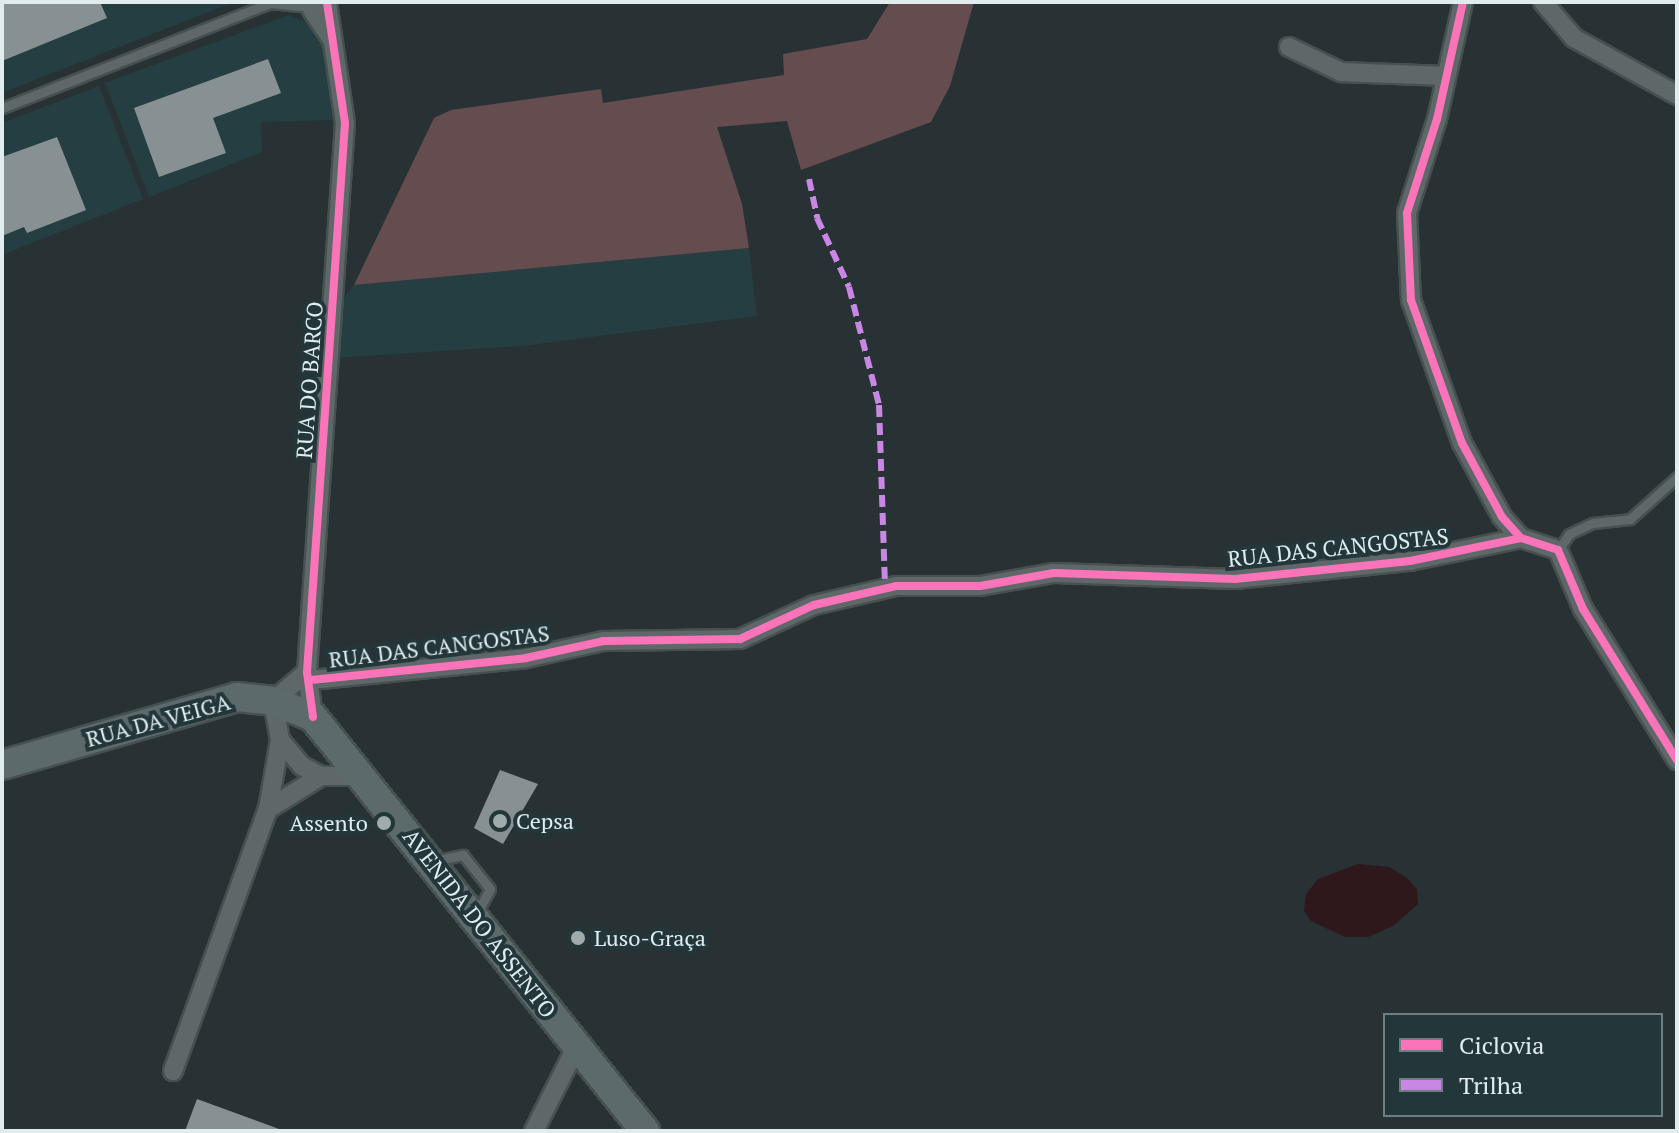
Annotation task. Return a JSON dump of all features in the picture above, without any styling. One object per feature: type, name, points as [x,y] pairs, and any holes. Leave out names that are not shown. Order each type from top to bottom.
[{"type":"main road","name":"RUA DA VEIGA","points":[[2,764],[237,697],[273,701],[313,717]]},
{"type":"main road","name":"AVENIDA DO ASSENTO","points":[[313,717],[364,776],[645,1131]]},
{"type":"street","points":[[1463,2],[1446,76],[1407,213],[1411,300],[1462,443],[1502,517],[1521,538],[1558,550],[1583,609],[1677,760]]},
{"type":"street","points":[[1543,2],[1574,38],[1677,95]]},
{"type":"street","name":"RUA DO BARCO","points":[[312,4],[335,44],[345,123],[309,676],[313,717]]},
{"type":"street","points":[[1289,47],[1341,72],[1446,76]]},
{"type":"street","name":"RUA DAS CANGOSTAS","points":[[309,676],[526,658],[603,641],[740,639],[814,605],[896,586],[980,586],[1054,573],[1235,579],[1410,561],[1521,538]]},
{"type":"street","points":[[173,1071],[268,809],[280,740],[273,701],[309,676]]},
{"type":"street","points":[[280,740],[302,766],[321,776],[364,776]]},
{"type":"street","points":[[268,809],[321,776]]},
{"type":"street","points":[[534,1131],[577,1046]]},
{"type":"lane","points":[[2,108],[271,3],[312,4]]},
{"type":"lane","points":[[1558,550],[1569,534],[1593,523],[1630,519],[1677,477]]},
{"type":"shaded area","points":[[2,2],[234,2],[2,93]]},
{"type":"shaded area","points":[[890,2],[974,2],[950,86],[931,122],[801,170],[787,121],[717,127],[742,204],[749,248],[354,285],[434,118],[451,110],[601,89],[603,103],[784,75],[783,54],[867,39]]},
{"type":"shaded area","points":[[288,15],[308,23],[323,43],[335,120],[261,122],[262,152],[149,197],[105,83]]},
{"type":"shaded area","points":[[99,86],[143,199],[2,255],[2,123]]},
{"type":"shaded area","points":[[749,248],[757,316],[522,346],[334,358],[336,307],[354,285]]},
{"type":"shaded area","points":[[1358,864],[1389,867],[1407,878],[1417,889],[1418,904],[1393,926],[1368,937],[1345,937],[1311,921],[1304,911],[1306,894],[1318,879]]},
{"type":"building","points":[[2,2],[100,2],[107,18],[2,61]]},
{"type":"building","points":[[268,59],[281,93],[213,118],[226,153],[159,177],[134,108]]},
{"type":"building","points":[[57,137],[86,210],[27,233],[24,227],[2,236],[2,157]]},
{"type":"building","points":[[500,770],[538,784],[503,844],[474,828]]},
{"type":"building","points":[[197,1099],[279,1129],[279,1131],[185,1131]]},
{"type":"marked path","points":[[809,179],[817,218],[849,287],[879,405],[885,589]]},
{"type":"cycle path","points":[[313,717],[307,672],[345,123],[327,2]]},
{"type":"cycle path","points":[[1463,2],[1437,119],[1407,213],[1411,300],[1462,443],[1502,517],[1521,538],[1558,550],[1583,609],[1677,760]]},
{"type":"cycle path","points":[[311,680],[526,658],[603,641],[740,639],[814,605],[896,586],[980,586],[1054,573],[1235,579],[1410,561],[1521,538]]},
{"type":"place","name":"Cepsa","points":[[500,821]]},
{"type":"place","name":"Assento","points":[[384,823]]},
{"type":"place","name":"Luso-Graça","points":[[578,938]]}]
